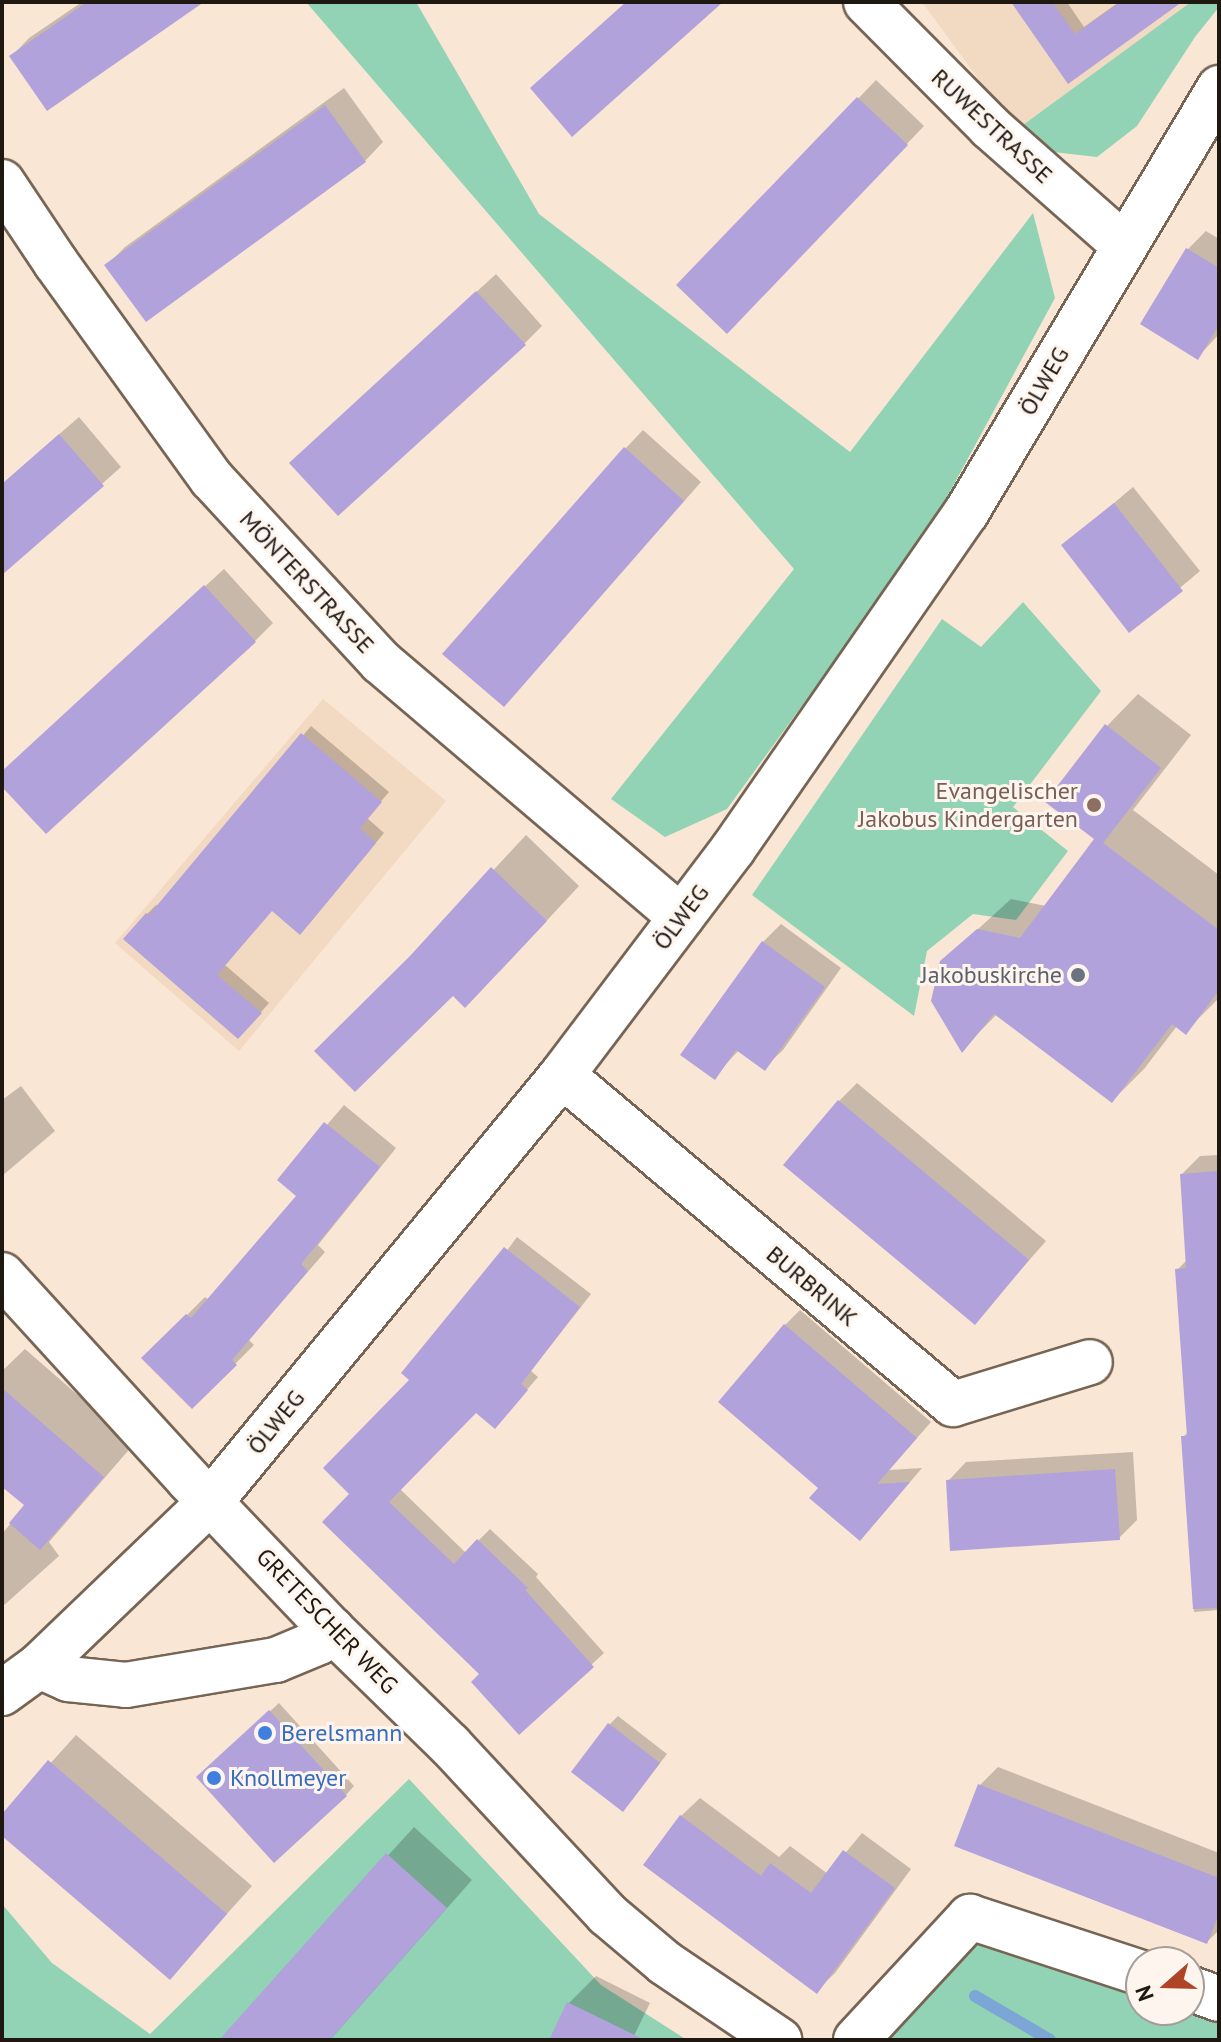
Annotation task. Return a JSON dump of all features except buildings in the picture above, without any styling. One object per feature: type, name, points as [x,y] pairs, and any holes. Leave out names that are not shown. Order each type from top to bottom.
[{"type":"street","name":"RUWESTRASSE","points":[[866,2],[990,127],[1124,245]]},
{"type":"street","name":"ÖLWEG","points":[[2,1693],[39,1666],[210,1502],[562,1075],[733,849],[966,513],[1219,88]]},
{"type":"street","name":"MÖNTERSTRASSE","points":[[2,182],[56,263],[212,479],[381,662],[681,917]]},
{"type":"street","name":"BURBRINK","points":[[562,1075],[953,1404],[1090,1362]]},
{"type":"street","name":"GRETESCHER WEG","points":[[2,1275],[210,1502],[332,1630],[450,1745],[607,1914],[665,1963],[779,2040]]},
{"type":"street","points":[[39,1666],[68,1679],[126,1685],[276,1660],[319,1642],[332,1630]]},
{"type":"street","points":[[856,2040],[970,1917],[1125,1968]]},
{"type":"shaded area","points":[[922,2],[1191,2],[1023,125],[993,99]]},
{"type":"shaded area","points":[[323,699],[446,801],[239,1051],[115,943]]},
{"type":"green space","points":[[306,2],[416,2],[539,214],[850,452],[1033,213],[1055,298],[928,532],[727,809],[665,837],[611,799],[794,569]]},
{"type":"green space","points":[[1191,2],[1219,2],[1219,7],[1195,37],[1137,126],[1097,157],[1053,152],[1023,125]]},
{"type":"green space","points":[[1023,602],[1101,691],[1013,807],[1068,851],[1016,920],[973,914],[927,951],[914,1016],[752,895],[942,619],[981,647]]},
{"type":"green space","points":[[409,1779],[601,1985],[687,2040],[2,2040],[2,1904],[52,1963],[150,2034]]},
{"type":"green space","points":[[976,1938],[1125,1989],[1125,2026],[1205,2026],[1205,2017],[1219,2023],[1219,2040],[883,2040]]},
{"type":"waterway","points":[[975,1996],[1050,2040]]},
{"type":"place","name":"Evangelischer Jakobus Kindergarten","points":[[1094,805]]},
{"type":"place","name":"Jakobuskirche","points":[[1078,975]]},
{"type":"place","name":"Berelsmann","points":[[265,1733]]},
{"type":"place","name":"Knollmeyer","points":[[214,1778]]}]
